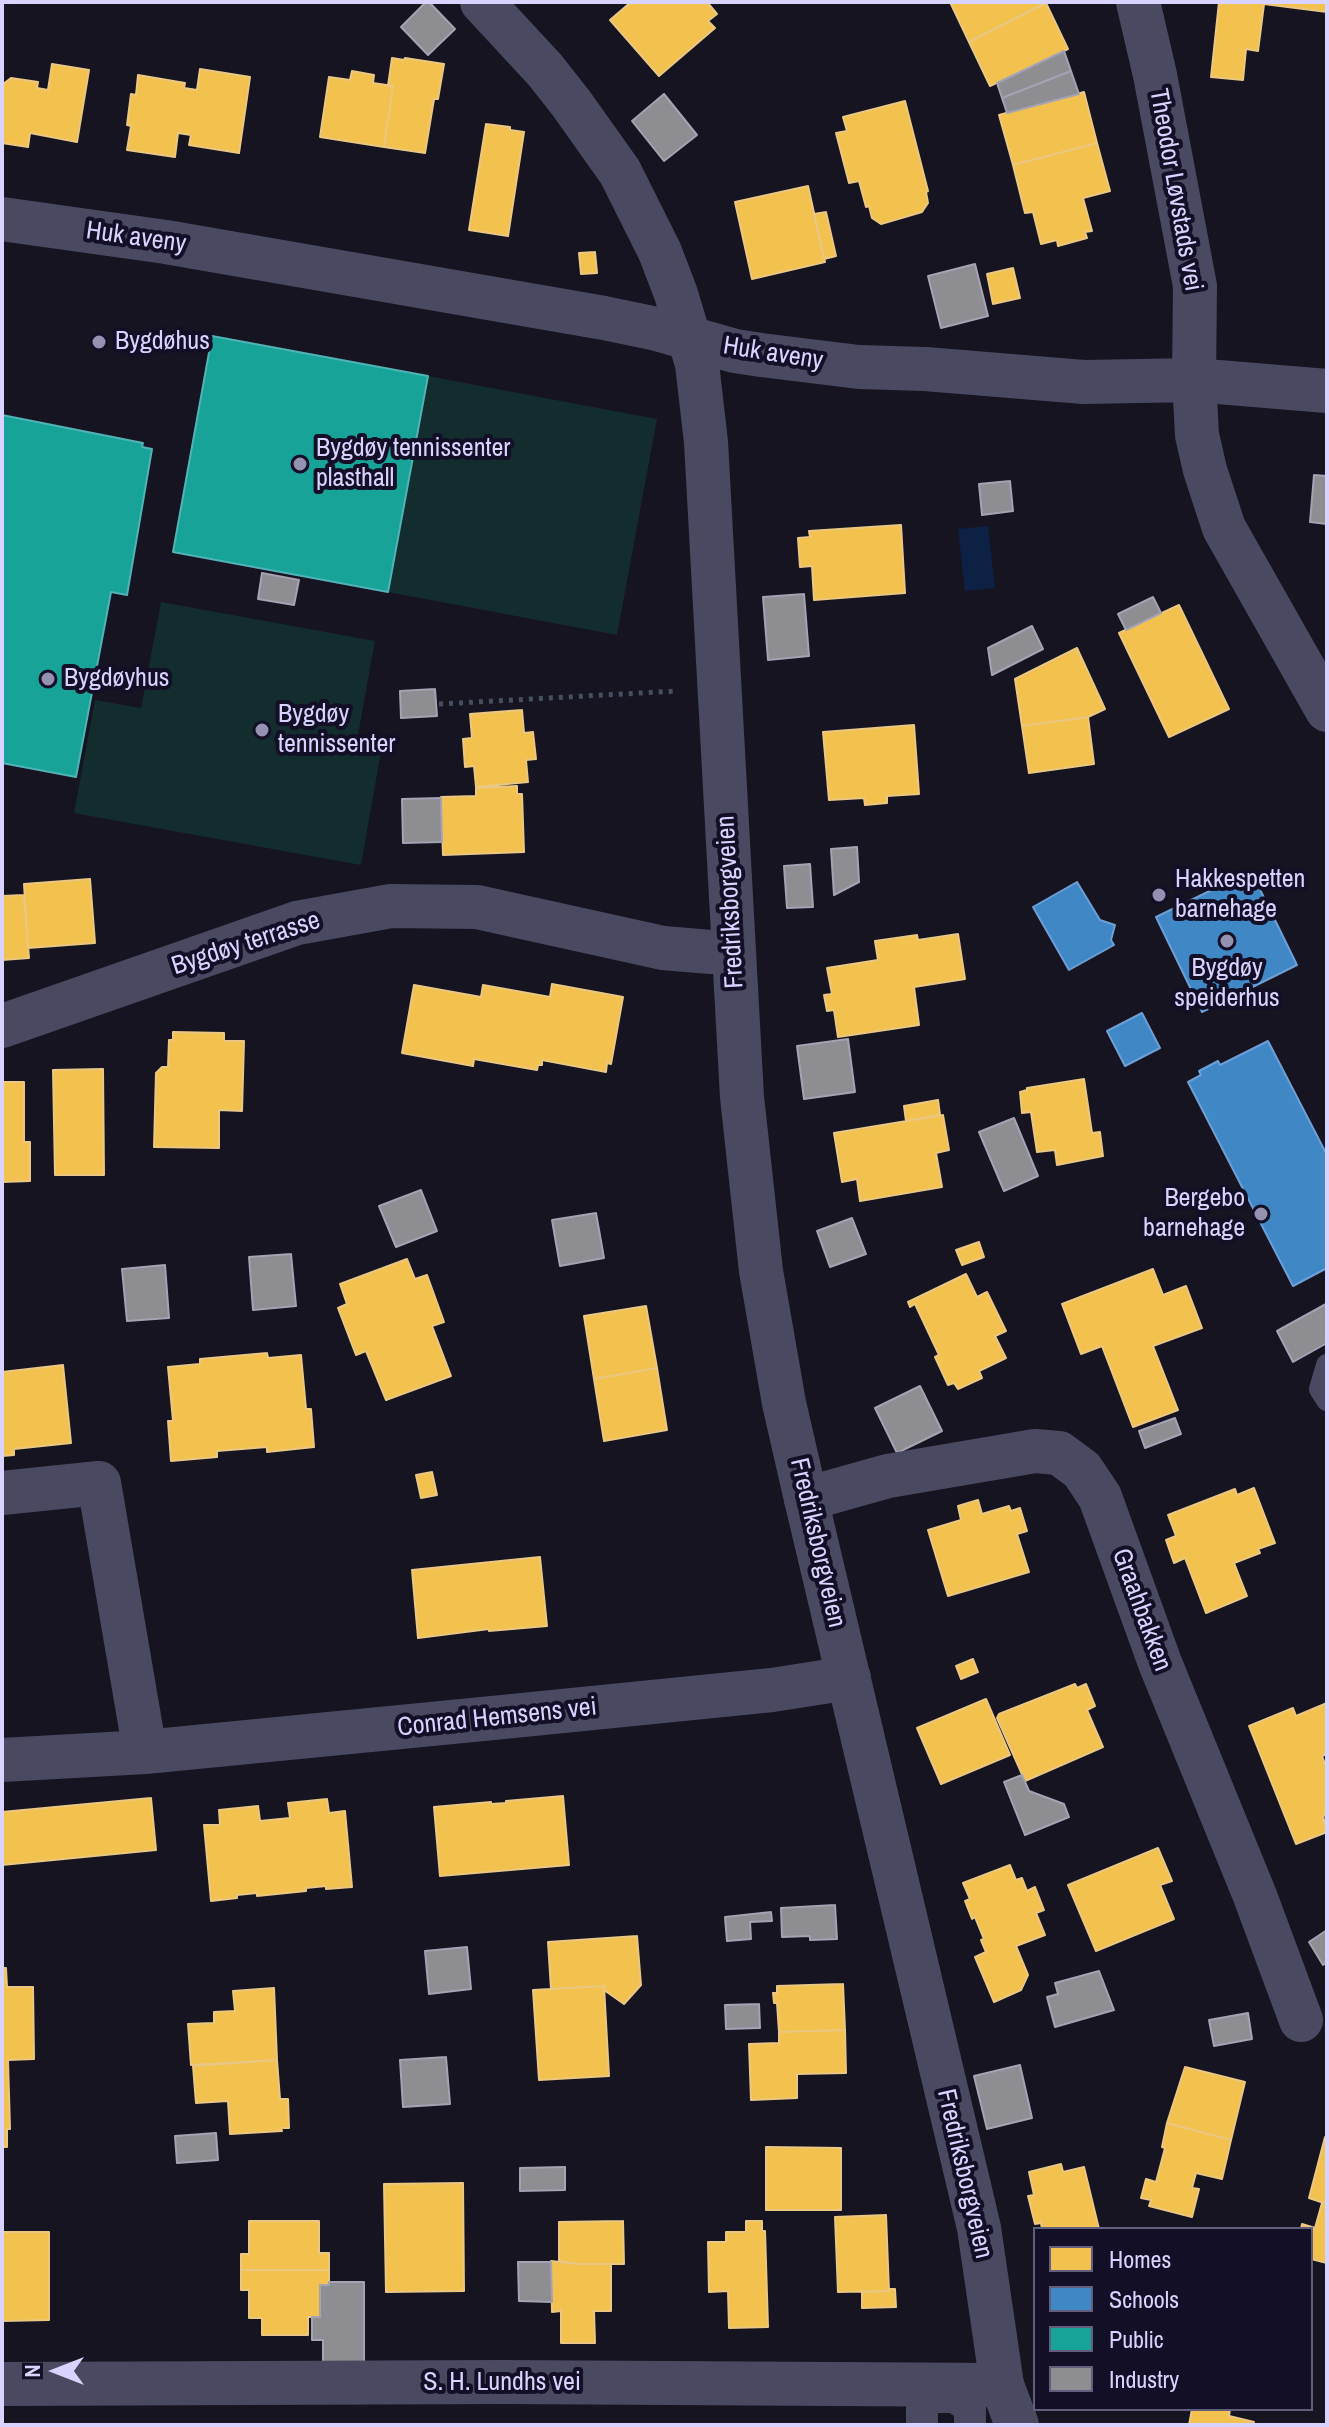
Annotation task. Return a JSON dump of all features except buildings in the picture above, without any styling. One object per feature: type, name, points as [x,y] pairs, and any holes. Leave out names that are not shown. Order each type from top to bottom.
[{"type":"street","name":"Fredriksborgveien","points":[[482,2],[545,70],[620,172],[660,252],[697,364],[703,405],[743,1109],[761,1271],[784,1403],[979,2228],[1000,2405],[1017,2425]]},
{"type":"street","name":"Theodor Løvstads vei","points":[[1138,2],[1195,286],[1194,380]]},
{"type":"street","name":"Huk aveny","points":[[2,219],[166,242],[604,318],[748,353],[859,367],[1084,382],[1194,380],[1327,391]]},
{"type":"street","points":[[1194,380],[1200,447],[1224,528],[1327,710]]},
{"type":"street","name":"Bygdøy terrasse","points":[[2,1026],[285,927],[391,906],[477,907],[663,948],[734,952]]},
{"type":"street","name":"Graahbakken","points":[[806,1499],[888,1476],[1035,1451],[1059,1453],[1082,1470],[1100,1497],[1160,1663],[1255,1896],[1301,2020]]},
{"type":"street","points":[[2,1493],[99,1483],[145,1752]]},
{"type":"street","name":"Conrad Hemsens vei","points":[[2,1760],[145,1752],[772,1690],[849,1678]]},
{"type":"street","name":"S. H. Lundhs vei","points":[[2,2384],[503,2382],[1000,2405]]},
{"type":"street","points":[[922,2425],[922,2397],[954,2397],[970,2407],[970,2425]]},
{"type":"lane","points":[[1327,1365],[1320,1389],[1327,1400]]},
{"type":"path","points":[[439,704],[719,687]]},
{"type":"green space","points":[[428,376],[657,419],[617,635],[388,592]]},
{"type":"green space","name":"Bygdøy tennissenter","points":[[161,602],[375,641],[356,746],[381,751],[361,865],[74,813],[95,700],[141,708]]},
{"type":"water","points":[[988,526],[995,588],[965,591],[958,529]]},
{"type":"place","name":"Bygdøhus","points":[[99,342]]},
{"type":"place","name":"Bygdøy tennissenter plasthall","points":[[300,464]]},
{"type":"place","name":"Bygdøyhus","points":[[48,679]]},
{"type":"place","name":"Bygdøy tennissenter","points":[[262,730]]},
{"type":"place","name":"Hakkespetten barnehage","points":[[1159,895]]},
{"type":"place","name":"Bygdøy speiderhus","points":[[1227,941]]},
{"type":"place","name":"Bergebo barnehage","points":[[1261,1214]]}]
